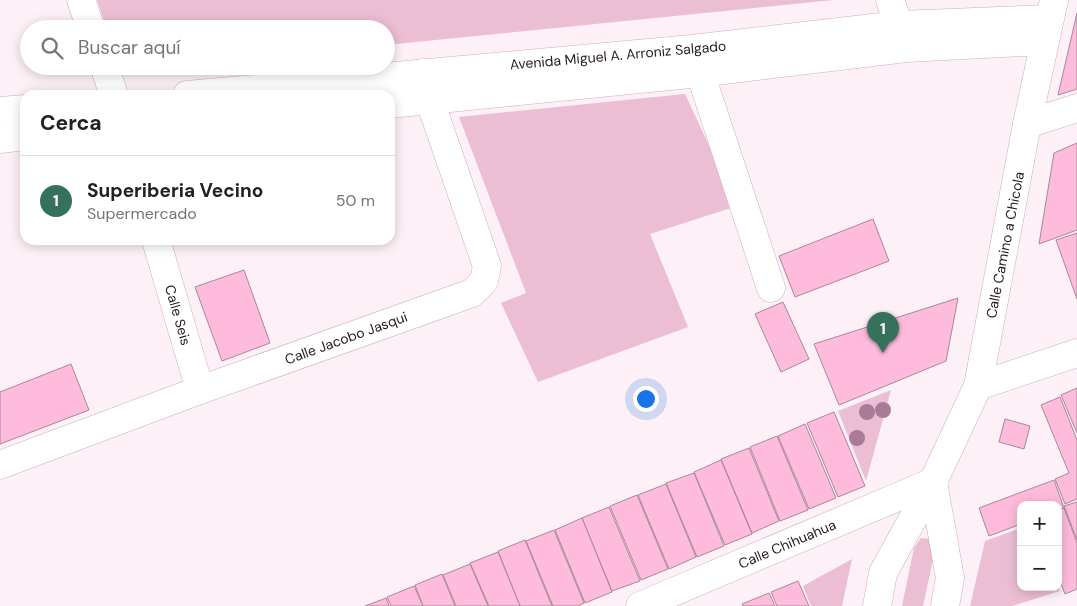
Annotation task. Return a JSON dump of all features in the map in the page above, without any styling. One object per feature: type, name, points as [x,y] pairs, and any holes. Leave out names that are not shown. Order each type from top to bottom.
[{"type":"street","points":[[81,0],[88,20]]},
{"type":"street","points":[[890,0],[902,37]]},
{"type":"street","name":"Avenida Miguel A. Arroniz Salgado","points":[[395,104],[430,101],[696,61],[1049,20]]},
{"type":"street","name":"Calle Camino a Chicola","points":[[877,606],[883,573],[933,482],[978,386],[1027,124],[1049,20]]},
{"type":"street","points":[[696,61],[771,288]]},
{"type":"street","name":"Avenida Miguel A. Arroniz Salgado","points":[[240,90],[422,73],[696,61]]},
{"type":"street","name":"Calle Jacobo Jasqui","points":[[0,465],[200,390],[472,292],[484,281],[487,266],[422,73]]},
{"type":"street","points":[[107,75],[112,90]]},
{"type":"street","points":[[1027,124],[1077,108]]},
{"type":"street","points":[[0,112],[20,110]]},
{"type":"street","points":[[0,139],[20,137]]},
{"type":"street","name":"Calle Seis","points":[[157,245],[200,390]]},
{"type":"street","points":[[978,386],[1077,353]]},
{"type":"street","points":[[933,482],[950,578],[945,606]]},
{"type":"street","name":"Calle Chihuahua","points":[[640,606],[933,482]]},
{"type":"shaded area","points":[[97,0],[833,0],[395,44],[395,20],[104,20]]},
{"type":"shaded area","points":[[685,94],[737,206],[650,234],[688,327],[538,382],[501,303],[526,293],[459,117]]},
{"type":"shaded area","points":[[891,390],[866,481],[838,411]]},
{"type":"shaded area","points":[[1017,529],[1017,591],[1060,591],[1012,606],[970,606],[985,541]]},
{"type":"shaded area","points":[[921,538],[930,539],[936,546],[923,606],[902,606],[914,548]]},
{"type":"shaded area","points":[[852,559],[842,606],[811,606],[803,586]]},
{"type":"building","points":[[1077,13],[1077,89],[1058,95]]},
{"type":"building","points":[[1077,143],[1077,230],[1039,244],[1054,153]]},
{"type":"building","points":[[873,219],[889,261],[795,297],[779,256]]},
{"type":"building","points":[[1077,233],[1077,299],[1056,240]]},
{"type":"building","points":[[244,270],[270,343],[222,361],[195,287]]},
{"type":"building","points":[[958,298],[946,361],[839,405],[814,344]]},
{"type":"building","points":[[783,302],[809,359],[781,372],[755,314]]},
{"type":"building","points":[[71,364],[89,410],[0,444],[0,392]]},
{"type":"building","points":[[1077,388],[1077,433],[1061,395]]},
{"type":"building","points":[[1060,397],[1077,440],[1077,499],[1065,504],[1055,479],[1069,473],[1041,405]]},
{"type":"building","points":[[834,412],[865,486],[838,497],[807,423]]},
{"type":"building","points":[[1005,419],[1030,426],[1024,449],[999,442]]},
{"type":"building","points":[[805,424],[836,498],[809,509],[778,436]]},
{"type":"building","points":[[777,436],[808,510],[780,521],[750,447]]},
{"type":"building","points":[[749,448],[779,521],[752,533],[721,459]]},
{"type":"building","points":[[721,460],[752,534],[725,545],[694,472]]},
{"type":"building","points":[[694,473],[724,546],[697,557],[666,483]]},
{"type":"building","points":[[1054,480],[1062,501],[1017,501],[1017,526],[989,536],[979,508]]},
{"type":"building","points":[[666,484],[696,557],[669,569],[638,495]]},
{"type":"building","points":[[637,495],[668,569],[641,580],[610,506]]},
{"type":"building","points":[[1077,502],[1077,540],[1064,506]]},
{"type":"building","points":[[609,507],[640,581],[612,591],[582,518]]},
{"type":"building","points":[[1064,508],[1077,543],[1077,589],[1065,594],[1062,586],[1062,509]]},
{"type":"building","points":[[582,518],[612,592],[585,603],[555,530]]},
{"type":"building","points":[[554,530],[584,603],[578,606],[553,606],[526,541]]},
{"type":"building","points":[[525,540],[552,606],[520,606],[498,551]]},
{"type":"building","points":[[498,552],[520,606],[489,606],[470,563]]},
{"type":"building","points":[[470,564],[488,606],[456,606],[443,575]]},
{"type":"building","points":[[442,574],[455,606],[423,606],[415,585]]},
{"type":"building","points":[[798,581],[809,606],[777,606],[771,592]]},
{"type":"building","points":[[414,586],[423,606],[391,606],[387,597]]},
{"type":"building","points":[[769,593],[775,606],[743,606],[742,604]]},
{"type":"building","points":[[386,598],[389,606],[365,606]]},
{"type":"place","name":"Superiberia Vecino","points":[[883,353]]}]
